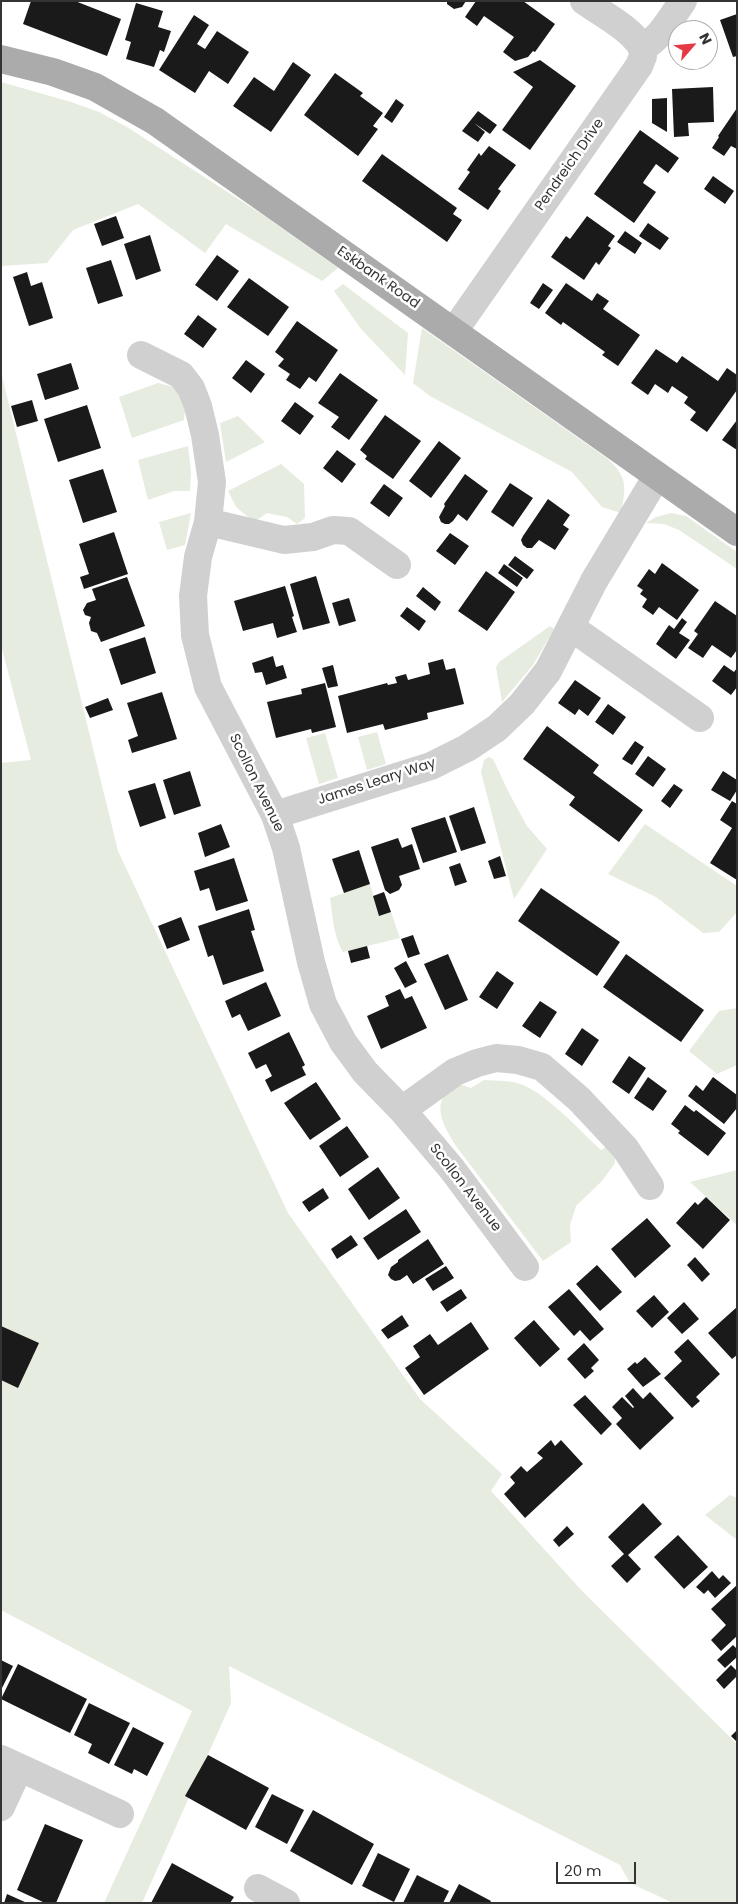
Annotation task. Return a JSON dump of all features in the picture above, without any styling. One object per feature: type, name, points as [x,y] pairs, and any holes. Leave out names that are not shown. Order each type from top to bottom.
[{"type":"main road","name":"Eskbank Road","points":[[1,59],[53,72],[95,87],[155,121],[737,532]]},
{"type":"street","points":[[584,1],[630,33],[642,48],[651,44],[683,1]]},
{"type":"street","name":"Pendreich Drive","points":[[454,331],[639,66],[643,56],[642,48]]},
{"type":"street","name":"Scollon Avenue","points":[[141,355],[181,375],[190,388],[198,406],[205,435],[212,482],[208,522],[198,558],[193,596],[195,635],[208,687],[275,815],[286,848],[311,962],[323,1004],[343,1042],[365,1072],[402,1110],[452,1169],[525,1267]]},
{"type":"street","name":"James Leary Way","points":[[275,815],[431,766],[466,748],[497,728],[522,704],[548,671],[572,628],[594,581],[657,476]]},
{"type":"street","points":[[208,522],[284,540],[313,537],[333,530],[349,531],[397,564]]},
{"type":"street","points":[[572,628],[700,718]]},
{"type":"street","points":[[402,1110],[455,1072],[477,1063],[496,1058],[518,1060],[542,1067],[579,1099],[625,1148],[650,1186]]},
{"type":"street","points":[[1,1807],[10,1764],[120,1814]]},
{"type":"street","points":[[258,1888],[286,1903]]},
{"type":"shaded area","points":[[1,82],[99,112],[127,127],[263,215],[338,268],[322,281],[226,224],[205,253],[138,204],[73,230],[47,263],[1,266]]},
{"type":"shaded area","points":[[343,284],[408,333],[405,375],[361,329],[334,291]]},
{"type":"shaded area","points":[[422,328],[608,459],[619,472],[624,483],[621,513],[602,507],[572,472],[430,396],[413,383]]},
{"type":"shaded area","points":[[1,372],[118,851],[288,1213],[420,1399],[502,1474],[491,1491],[584,1593],[737,1744],[737,1903],[673,1903],[630,1883],[620,1865],[229,1666],[231,1703],[142,1903],[104,1903],[192,1711],[1,1610],[1,763],[31,760],[1,645]]},
{"type":"shaded area","points":[[158,383],[174,387],[186,402],[184,420],[132,438],[119,397]]},
{"type":"shaded area","points":[[238,416],[265,442],[226,462],[220,423]]},
{"type":"shaded area","points":[[188,446],[191,471],[190,491],[174,491],[148,500],[138,460]]},
{"type":"shaded area","points":[[281,464],[304,484],[305,518],[297,524],[287,517],[267,513],[254,522],[236,507],[228,491]]},
{"type":"shaded area","points":[[191,513],[185,545],[167,550],[159,522]]},
{"type":"shaded area","points":[[671,513],[686,516],[737,552],[737,569],[679,530],[664,524],[646,523],[656,517]]},
{"type":"shaded area","points":[[550,626],[554,629],[533,665],[502,702],[496,667],[499,662]]},
{"type":"shaded area","points":[[377,732],[386,764],[367,770],[358,737]]},
{"type":"shaded area","points":[[325,733],[338,778],[319,784],[306,738]]},
{"type":"shaded area","points":[[489,757],[493,759],[527,826],[547,849],[514,899],[481,772],[484,760]]},
{"type":"shaded area","points":[[645,824],[737,886],[737,912],[719,932],[703,933],[656,897],[608,874]]},
{"type":"shaded area","points":[[370,884],[379,915],[391,912],[400,938],[343,952],[335,933],[330,898]]},
{"type":"shaded area","points":[[737,1008],[737,1065],[717,1074],[689,1051],[719,1011]]},
{"type":"shaded area","points":[[484,1080],[514,1082],[533,1090],[564,1114],[601,1150],[610,1145],[615,1153],[615,1163],[602,1181],[576,1206],[570,1225],[571,1242],[543,1261],[456,1146],[443,1121],[440,1107],[442,1100],[456,1083],[471,1088]]},
{"type":"shaded area","points":[[737,1170],[737,1225],[690,1182]]},
{"type":"shaded area","points":[[730,1495],[737,1498],[737,1540],[705,1515]]},
{"type":"building","points":[[31,1],[75,1],[121,19],[107,56],[23,24]]},
{"type":"building","points":[[447,1],[466,1],[462,7],[454,9],[447,4]]},
{"type":"building","points":[[476,1],[523,1],[555,24],[535,52],[533,51],[528,57],[515,61],[503,52],[514,37],[484,16],[477,26],[465,17]]},
{"type":"building","points":[[136,3],[163,11],[158,27],[171,31],[164,52],[160,50],[154,67],[126,59],[131,42],[125,40]]},
{"type":"building","points":[[737,14],[737,56],[733,57],[720,20]]},
{"type":"building","points":[[194,15],[209,25],[197,44],[205,49],[217,31],[249,52],[228,84],[209,71],[195,93],[159,70]]},
{"type":"building","points":[[540,60],[576,86],[530,150],[502,130],[533,87],[513,72]]},
{"type":"building","points":[[293,62],[311,75],[271,132],[233,106],[254,77],[274,91]]},
{"type":"building","points":[[335,73],[363,93],[360,96],[383,113],[373,126],[378,129],[358,156],[304,115]]},
{"type":"building","points":[[713,87],[714,122],[688,123],[689,136],[674,137],[672,89]]},
{"type":"building","points":[[667,98],[667,132],[652,123],[652,99]]},
{"type":"building","points":[[396,99],[404,105],[392,123],[384,117]]},
{"type":"building","points":[[737,108],[737,149],[731,146],[724,156],[712,148]]},
{"type":"building","points":[[478,111],[497,125],[490,134],[474,123],[485,132],[478,142],[462,131]]},
{"type":"building","points":[[640,130],[679,158],[668,173],[656,164],[644,181],[643,183],[656,192],[634,223],[594,194]]},
{"type":"building","points":[[489,146],[516,165],[498,189],[501,191],[488,210],[458,189],[470,172],[467,170],[479,153],[481,156]]},
{"type":"building","points":[[382,154],[457,208],[453,214],[462,220],[447,242],[362,181]]},
{"type":"building","points":[[713,176],[734,191],[725,204],[704,189]]},
{"type":"building","points":[[116,216],[124,238],[102,246],[94,224]]},
{"type":"building","points":[[587,216],[615,236],[608,246],[611,248],[599,265],[596,262],[584,280],[551,257],[566,236],[570,239]]},
{"type":"building","points":[[648,223],[669,238],[660,250],[639,236]]},
{"type":"building","points":[[625,231],[642,243],[635,254],[617,242]]},
{"type":"building","points":[[150,235],[161,271],[136,280],[124,244]]},
{"type":"building","points":[[217,255],[239,271],[217,301],[195,285]]},
{"type":"building","points":[[111,260],[123,296],[98,304],[86,268]]},
{"type":"building","points":[[27,272],[31,286],[42,282],[53,318],[29,326],[13,277]]},
{"type":"building","points":[[249,278],[289,307],[268,336],[227,307]]},
{"type":"building","points":[[543,283],[553,290],[539,309],[530,303]]},
{"type":"building","points":[[566,283],[592,301],[597,293],[609,301],[603,309],[640,335],[618,366],[602,355],[605,352],[563,322],[561,325],[545,313]]},
{"type":"building","points":[[198,315],[217,329],[203,348],[184,334]]},
{"type":"building","points":[[297,321],[338,350],[316,382],[309,377],[300,389],[286,380],[290,374],[278,366],[284,359],[275,352]]},
{"type":"building","points":[[656,349],[677,363],[682,356],[718,381],[727,368],[737,375],[737,390],[707,432],[690,420],[696,412],[684,403],[688,397],[672,386],[668,393],[655,384],[648,395],[631,383]]},
{"type":"building","points":[[246,360],[265,374],[251,393],[232,378]]},
{"type":"building","points":[[71,363],[79,389],[45,400],[37,374]]},
{"type":"building","points":[[340,373],[378,400],[349,440],[331,427],[339,417],[318,403]]},
{"type":"building","points":[[32,400],[38,421],[17,427],[11,406]]},
{"type":"building","points":[[295,402],[314,416],[300,435],[281,421]]},
{"type":"building","points":[[87,405],[101,448],[58,462],[44,419]]},
{"type":"building","points":[[385,415],[421,441],[393,479],[365,459],[367,456],[360,450]]},
{"type":"building","points":[[737,420],[737,450],[722,440]]},
{"type":"building","points":[[439,441],[461,458],[431,498],[409,481]]},
{"type":"building","points":[[337,450],[356,464],[342,483],[323,468]]},
{"type":"building","points":[[103,469],[117,512],[83,523],[69,480]]},
{"type":"building","points":[[465,474],[488,491],[467,521],[458,514],[453,521],[445,524],[441,522],[439,517],[445,506],[444,504]]},
{"type":"building","points":[[510,483],[533,498],[513,527],[491,512]]},
{"type":"building","points":[[384,484],[403,498],[389,517],[370,503]]},
{"type":"building","points":[[548,499],[570,515],[563,525],[569,529],[555,550],[539,540],[532,548],[527,548],[521,540]]},
{"type":"building","points":[[114,532],[128,574],[84,589],[80,577],[89,574],[79,544]]},
{"type":"building","points":[[450,533],[469,546],[455,565],[436,551]]},
{"type":"building","points":[[515,556],[534,570],[527,579],[508,565]]},
{"type":"building","points":[[662,563],[699,590],[677,620],[659,607],[653,615],[642,607],[647,599],[640,594],[643,590],[637,586],[649,569],[655,574]]},
{"type":"building","points":[[504,564],[523,578],[517,587],[498,573]]},
{"type":"building","points":[[486,571],[515,592],[487,631],[458,611]]},
{"type":"building","points":[[316,576],[330,623],[303,630],[290,584]]},
{"type":"building","points":[[127,577],[145,626],[101,642],[97,633],[91,631],[89,623],[91,617],[85,615],[83,610],[87,603],[96,600],[92,589]]},
{"type":"building","points":[[285,586],[297,632],[277,638],[273,623],[243,631],[234,601]]},
{"type":"building","points":[[423,587],[441,602],[435,611],[416,596]]},
{"type":"building","points":[[349,598],[356,621],[339,626],[332,603]]},
{"type":"building","points":[[715,601],[737,616],[737,650],[731,658],[712,645],[703,658],[688,648],[698,634],[694,631]]},
{"type":"building","points":[[407,607],[426,621],[419,631],[400,616]]},
{"type":"building","points":[[682,618],[687,622],[679,633],[690,640],[676,659],[656,644],[669,625],[674,629]]},
{"type":"building","points":[[145,637],[156,673],[121,685],[109,649]]},
{"type":"building","points":[[273,656],[276,667],[283,665],[287,678],[266,685],[262,672],[255,673],[252,663]]},
{"type":"building","points":[[443,659],[446,670],[455,668],[464,704],[427,713],[428,719],[385,730],[383,724],[347,733],[338,696],[387,683],[388,685],[397,683],[395,677],[406,674],[408,680],[430,674],[428,663]]},
{"type":"building","points":[[333,665],[338,686],[328,688],[322,668]]},
{"type":"building","points":[[724,665],[734,672],[737,668],[737,687],[731,695],[712,681]]},
{"type":"building","points":[[575,680],[601,698],[588,716],[579,709],[575,715],[558,703]]},
{"type":"building","points":[[325,683],[336,727],[312,733],[311,729],[276,738],[267,702],[302,694],[301,689]]},
{"type":"building","points":[[162,692],[177,739],[132,753],[128,740],[138,736],[127,703]]},
{"type":"building","points":[[108,698],[113,710],[90,718],[85,707]]},
{"type":"building","points":[[608,704],[626,717],[613,735],[595,722]]},
{"type":"building","points":[[547,726],[599,765],[593,773],[643,810],[619,842],[569,805],[575,797],[523,759]]},
{"type":"building","points":[[635,741],[644,747],[632,765],[622,759]]},
{"type":"building","points":[[648,756],[666,769],[653,787],[635,774]]},
{"type":"building","points":[[190,771],[201,806],[174,815],[163,780]]},
{"type":"building","points":[[723,771],[737,780],[737,790],[730,801],[711,790]]},
{"type":"building","points":[[155,783],[166,818],[140,827],[128,791]]},
{"type":"building","points":[[674,784],[683,790],[670,808],[661,801]]},
{"type":"building","points":[[732,801],[737,804],[737,880],[710,863],[732,828],[720,820]]},
{"type":"building","points":[[474,807],[486,843],[461,851],[449,816]]},
{"type":"building","points":[[445,817],[457,852],[423,863],[411,828]]},
{"type":"building","points":[[221,824],[230,847],[205,857],[198,833]]},
{"type":"building","points":[[398,838],[402,848],[412,844],[420,869],[399,876],[402,885],[399,890],[390,894],[385,890],[371,847]]},
{"type":"building","points":[[359,850],[370,884],[344,893],[332,859]]},
{"type":"building","points":[[500,856],[506,876],[494,879],[488,861]]},
{"type":"building","points":[[234,858],[248,901],[216,911],[209,888],[200,891],[194,871]]},
{"type":"building","points":[[460,863],[467,882],[455,886],[449,867]]},
{"type":"building","points":[[541,888],[620,942],[597,976],[518,921]]},
{"type":"building","points":[[384,892],[391,912],[379,916],[373,896]]},
{"type":"building","points":[[249,909],[255,930],[251,931],[264,971],[223,985],[213,955],[208,957],[198,926]]},
{"type":"building","points":[[181,917],[190,940],[167,949],[158,926]]},
{"type":"building","points":[[413,935],[420,954],[408,958],[401,939]]},
{"type":"building","points":[[367,946],[370,958],[351,963],[348,951]]},
{"type":"building","points":[[448,954],[468,1000],[445,1010],[424,964]]},
{"type":"building","points":[[626,954],[704,1010],[681,1042],[603,987]]},
{"type":"building","points":[[406,961],[417,982],[405,988],[394,968]]},
{"type":"building","points":[[497,971],[514,983],[497,1009],[479,997]]},
{"type":"building","points":[[266,982],[281,1016],[248,1031],[240,1014],[232,1018],[225,1001]]},
{"type":"building","points":[[400,989],[405,999],[412,996],[427,1028],[381,1049],[367,1016],[389,1006],[385,996]]},
{"type":"building","points":[[540,1001],[557,1012],[540,1038],[522,1026]]},
{"type":"building","points":[[582,1028],[599,1040],[582,1066],[565,1054]]},
{"type":"building","points":[[289,1032],[305,1065],[302,1067],[306,1075],[271,1092],[265,1080],[272,1076],[266,1064],[256,1069],[248,1053]]},
{"type":"building","points":[[629,1056],[646,1068],[629,1094],[612,1082]]},
{"type":"building","points":[[648,1077],[667,1091],[653,1111],[634,1098]]},
{"type":"building","points":[[713,1077],[737,1095],[737,1108],[724,1124],[688,1096],[696,1085],[703,1091]]},
{"type":"building","points":[[316,1082],[341,1119],[310,1140],[284,1103]]},
{"type":"building","points":[[685,1105],[694,1112],[696,1110],[726,1133],[708,1156],[678,1133],[680,1131],[671,1124]]},
{"type":"building","points":[[347,1126],[369,1157],[340,1177],[319,1146]]},
{"type":"building","points":[[378,1167],[400,1198],[369,1220],[348,1189]]},
{"type":"building","points":[[323,1188],[329,1198],[309,1212],[302,1202]]},
{"type":"building","points":[[706,1197],[730,1220],[703,1249],[676,1223],[695,1202],[698,1205]]},
{"type":"building","points":[[406,1209],[421,1232],[378,1260],[363,1238]]},
{"type":"building","points":[[647,1218],[671,1246],[635,1278],[611,1249]]},
{"type":"building","points":[[351,1235],[358,1245],[337,1259],[331,1249]]},
{"type":"building","points":[[428,1239],[444,1264],[413,1284],[407,1275],[400,1280],[395,1281],[391,1279],[388,1275],[391,1267]]},
{"type":"building","points":[[695,1257],[710,1274],[702,1282],[687,1265]]},
{"type":"building","points":[[597,1265],[622,1292],[600,1311],[576,1284]]},
{"type":"building","points":[[446,1266],[454,1278],[433,1291],[425,1279]]},
{"type":"building","points":[[461,1289],[467,1298],[447,1312],[440,1302]]},
{"type":"building","points":[[569,1289],[604,1329],[590,1341],[580,1330],[574,1336],[548,1307]]},
{"type":"building","points":[[654,1295],[669,1312],[652,1328],[636,1311]]},
{"type":"building","points":[[684,1302],[699,1319],[682,1334],[667,1318]]},
{"type":"building","points":[[737,1307],[737,1355],[732,1359],[708,1333]]},
{"type":"building","points":[[402,1315],[409,1326],[388,1339],[381,1330]]},
{"type":"building","points":[[534,1320],[560,1349],[540,1367],[514,1338]]},
{"type":"building","points":[[471,1322],[489,1349],[424,1395],[405,1368],[420,1357],[413,1346],[430,1334],[438,1345]]},
{"type":"building","points":[[1,1326],[39,1343],[18,1388],[1,1380]]},
{"type":"building","points":[[688,1339],[720,1374],[696,1397],[700,1401],[692,1408],[664,1378],[682,1361],[674,1352]]},
{"type":"building","points":[[584,1343],[599,1360],[591,1368],[594,1371],[585,1379],[567,1359]]},
{"type":"building","points":[[645,1357],[661,1374],[643,1387],[627,1369]]},
{"type":"building","points":[[633,1388],[643,1399],[650,1392],[674,1418],[640,1450],[616,1424],[622,1418],[612,1407],[622,1397],[633,1408],[625,1396]]},
{"type":"building","points":[[585,1395],[612,1424],[601,1435],[573,1405]]},
{"type":"building","points":[[551,1440],[555,1446],[561,1440],[583,1464],[525,1518],[504,1494],[515,1483],[510,1477],[521,1466],[527,1472],[543,1458],[537,1453]]},
{"type":"building","points":[[643,1503],[662,1524],[628,1555],[641,1569],[627,1583],[611,1566],[624,1554],[608,1537]]},
{"type":"building","points":[[567,1526],[574,1534],[559,1547],[553,1540]]},
{"type":"building","points":[[678,1535],[708,1567],[684,1589],[654,1557]]},
{"type":"building","points":[[712,1571],[719,1579],[723,1575],[731,1583],[715,1598],[708,1590],[704,1594],[696,1587]]},
{"type":"building","points":[[737,1585],[737,1636],[721,1651],[711,1640],[726,1625],[711,1609]]},
{"type":"building","points":[[733,1645],[737,1649],[737,1657],[725,1668],[717,1660]]},
{"type":"building","points":[[1,1660],[13,1666],[1,1690]]},
{"type":"building","points":[[18,1664],[87,1699],[70,1733],[1,1699]]},
{"type":"building","points":[[731,1665],[737,1671],[737,1676],[724,1689],[716,1680]]},
{"type":"building","points":[[89,1703],[130,1723],[109,1764],[88,1753],[92,1744],[74,1735]]},
{"type":"building","points":[[133,1727],[164,1743],[147,1776],[134,1769],[132,1774],[114,1765]]},
{"type":"building","points":[[737,1730],[737,1742],[731,1736]]},
{"type":"building","points":[[208,1755],[269,1788],[246,1830],[185,1796]]},
{"type":"building","points":[[272,1794],[304,1810],[287,1844],[255,1827]]},
{"type":"building","points":[[313,1810],[374,1844],[352,1885],[290,1851]]},
{"type":"building","points":[[45,1824],[83,1840],[56,1903],[45,1903],[17,1890]]},
{"type":"building","points":[[378,1853],[410,1869],[394,1902],[362,1886]]},
{"type":"building","points":[[172,1863],[234,1897],[230,1903],[151,1903]]},
{"type":"building","points":[[417,1875],[449,1891],[443,1903],[403,1903]]},
{"type":"building","points":[[459,1884],[491,1901],[490,1903],[449,1903]]},
{"type":"building","points":[[7,1894],[27,1903],[4,1903]]}]
